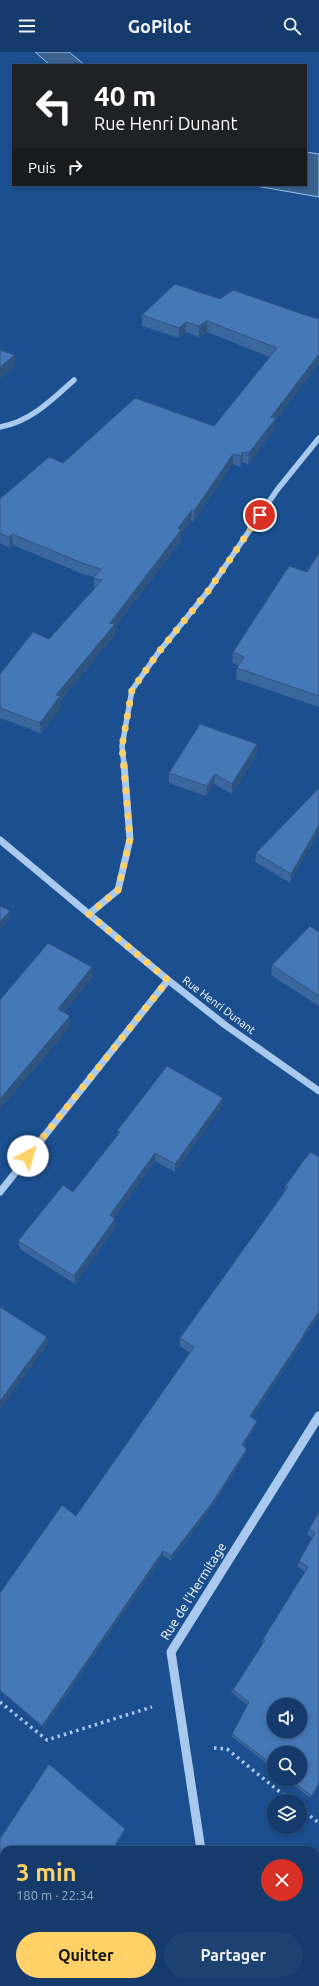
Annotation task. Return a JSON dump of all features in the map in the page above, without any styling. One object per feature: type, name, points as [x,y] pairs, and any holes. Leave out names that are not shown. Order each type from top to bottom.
[{"type":"street","points":[[0,427],[8,426],[37,412],[74,380]]},
{"type":"street","points":[[89,914],[118,890],[130,839],[122,746],[132,690],[158,653],[209,590],[277,490],[319,438]]},
{"type":"street","name":"Rue Henri Dunant","points":[[0,840],[168,980],[225,1025],[319,1091]]},
{"type":"street","points":[[0,1192],[168,980]]},
{"type":"street","name":"Rue de l'Hermitage","points":[[200,1846],[171,1652],[319,1416]]},
{"type":"path","points":[[0,1702],[47,1740],[178,1699]]},
{"type":"path","points":[[185,1746],[227,1749],[282,1794]]},
{"type":"path","points":[[307,1814],[319,1823]]},
{"type":"water","points":[[35,52],[69,52],[84,64],[49,64]]},
{"type":"water","points":[[307,152],[319,154],[319,197],[256,186],[307,186]]},
{"type":"building","points":[[175,284],[220,299],[233,290],[319,319],[319,354],[271,417],[276,418],[249,453],[243,452],[241,456],[233,454],[194,511],[192,510],[178,528],[181,530],[110,623],[115,624],[56,695],[60,696],[40,723],[0,708],[0,674],[33,632],[49,639],[102,580],[93,578],[101,569],[82,563],[12,534],[9,537],[0,533],[0,498],[49,457],[63,463],[135,398],[214,426],[277,348],[207,321],[199,326],[186,322],[179,328],[142,315]]},
{"type":"building","points":[[0,350],[15,355],[0,367]]},
{"type":"building","points":[[319,553],[319,696],[237,668],[244,657],[233,652],[289,566],[307,572]]},
{"type":"building","points":[[200,724],[257,744],[232,784],[215,774],[207,786],[169,773]]},
{"type":"building","points":[[319,788],[319,825],[291,874],[256,853]]},
{"type":"building","points":[[0,906],[10,911],[0,922]]},
{"type":"building","points":[[310,926],[319,932],[319,996],[272,965]]},
{"type":"building","points":[[48,943],[92,967],[58,1009],[70,1016],[0,1099],[0,1000]]},
{"type":"building","points":[[167,1066],[223,1098],[175,1164],[155,1153],[110,1215],[115,1219],[74,1276],[18,1241],[63,1185],[73,1192],[120,1132],[117,1131]]},
{"type":"building","points":[[310,1152],[319,1157],[319,1311],[250,1416],[257,1421],[242,1445],[247,1449],[212,1503],[171,1556],[163,1551],[42,1726],[0,1690],[0,1593],[62,1505],[76,1516],[194,1347],[180,1338],[288,1187],[286,1185]]},
{"type":"building","points":[[0,1307],[47,1337],[0,1401]]},
{"type":"building","points":[[319,1512],[319,1783],[312,1796],[299,1786],[307,1786],[307,1746],[267,1746],[267,1761],[232,1734],[249,1702],[233,1690],[265,1640],[263,1639],[308,1567],[299,1561],[315,1533],[309,1529]]},
{"type":"building","points":[[49,1764],[125,1829],[114,1846],[0,1846],[0,1839]]},
{"type":"route","points":[[28,1156],[124,1038],[168,980],[89,914],[118,890],[130,839],[122,746],[132,690],[158,653],[209,590],[260,515]]}]
